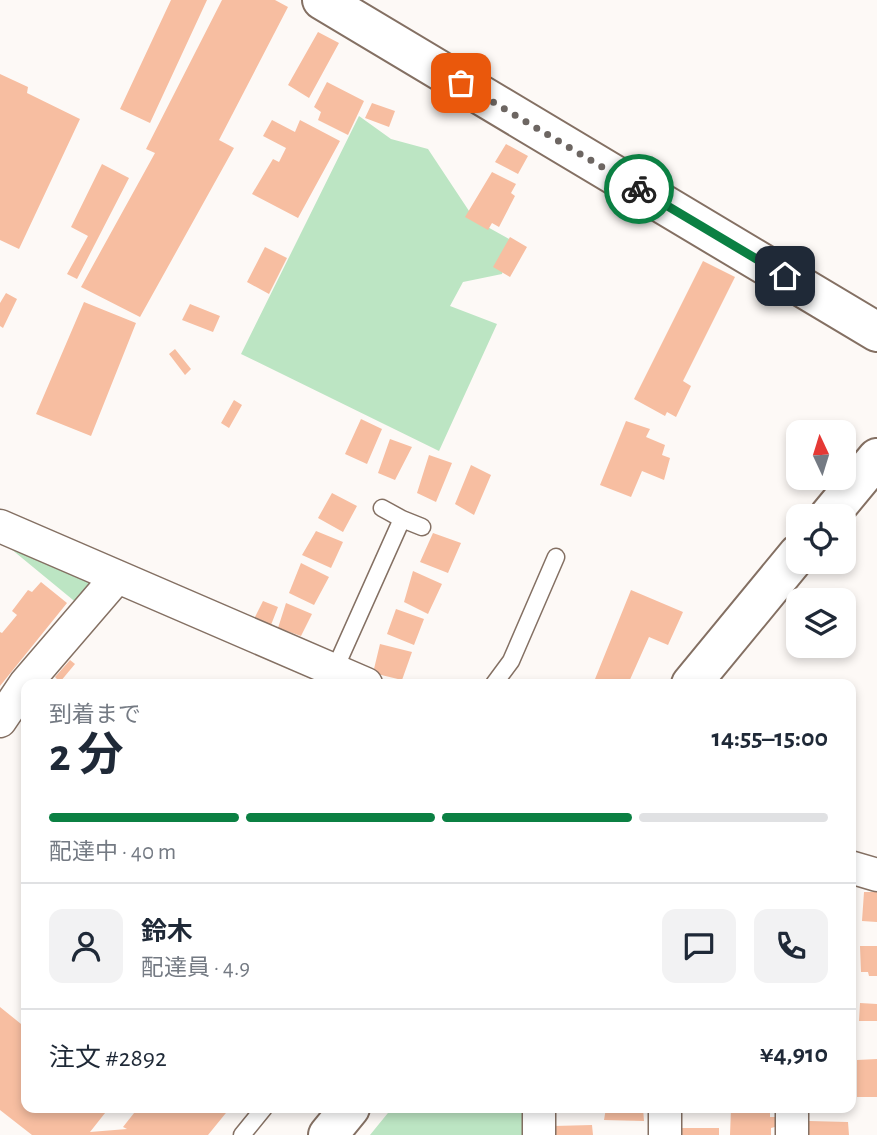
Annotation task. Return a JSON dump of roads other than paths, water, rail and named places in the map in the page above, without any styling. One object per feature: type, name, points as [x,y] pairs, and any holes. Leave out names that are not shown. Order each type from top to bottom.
[{"type":"street","points":[[322,0],[877,332]]},
{"type":"street","points":[[839,504],[877,458]]},
{"type":"street","points":[[0,526],[354,679]]},
{"type":"street","points":[[695,679],[786,569]]},
{"type":"street","points":[[29,679],[117,578]]},
{"type":"street","points":[[0,721],[21,690]]},
{"type":"street","points":[[856,869],[877,875]]},
{"type":"street","points":[[328,1135],[346,1113]]},
{"type":"street","points":[[539,1113],[539,1135]]},
{"type":"street","points":[[665,1113],[665,1135]]},
{"type":"street","points":[[792,1113],[792,1135]]},
{"type":"lane","points":[[382,508],[422,527]]},
{"type":"lane","points":[[334,671],[402,519]]},
{"type":"lane","points":[[498,679],[511,661],[556,557]]},
{"type":"lane","points":[[242,1135],[260,1113]]}]
